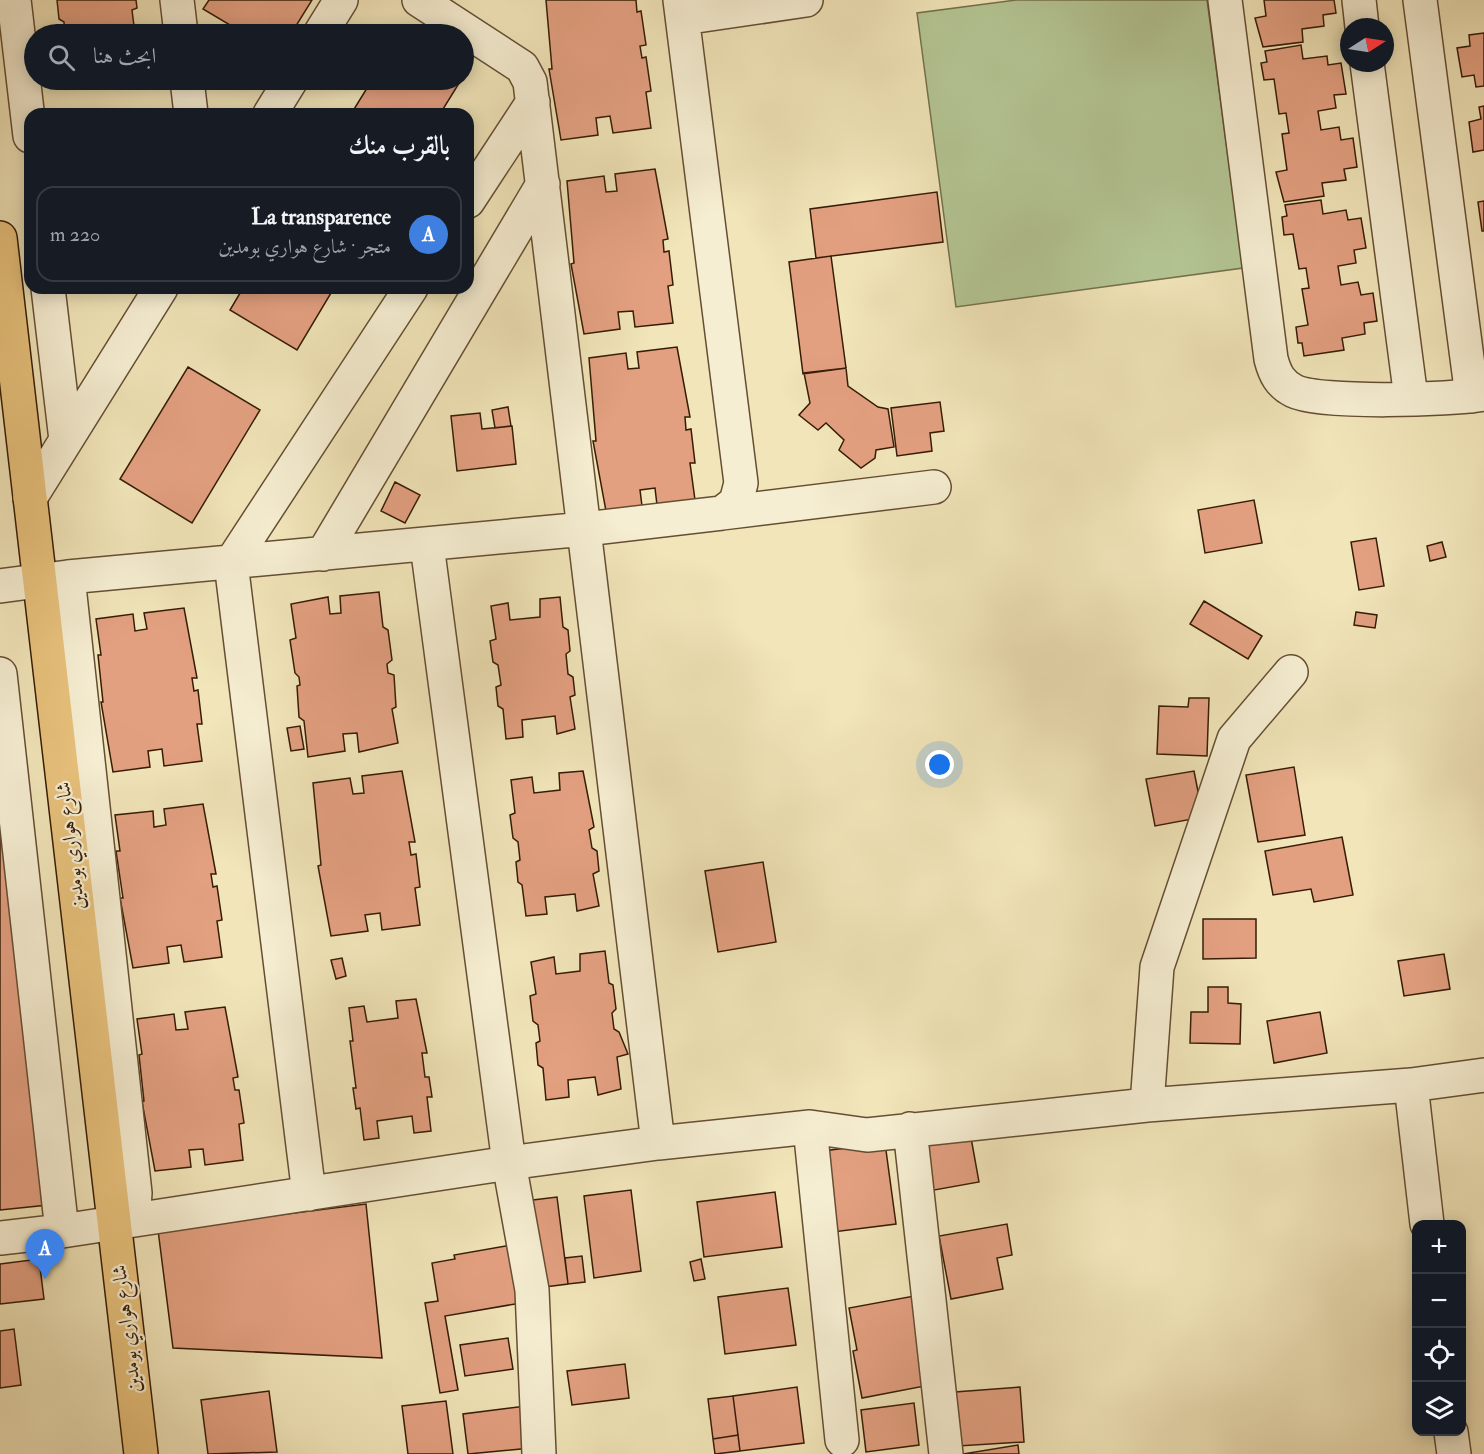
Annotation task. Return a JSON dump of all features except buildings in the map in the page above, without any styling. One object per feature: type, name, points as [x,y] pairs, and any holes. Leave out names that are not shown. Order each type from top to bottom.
[{"type":"main road","name":"شارع هواري بومدين","points":[[0,238],[30,498],[54,578],[124,1222],[141,1454]]},
{"type":"street","points":[[14,0],[24,85]]},
{"type":"street","points":[[177,0],[181,24]]},
{"type":"street","points":[[326,24],[341,0]]},
{"type":"street","points":[[419,0],[456,24]]},
{"type":"street","points":[[722,513],[736,502],[741,483],[681,9],[806,0]]},
{"type":"street","points":[[1225,0],[1271,360],[1277,378],[1294,391],[1309,395],[1411,398],[1478,395],[1420,0]]},
{"type":"street","points":[[1359,0],[1361,18]]},
{"type":"street","points":[[474,36],[522,67],[531,82],[658,1143]]},
{"type":"street","points":[[1368,72],[1411,398]]},
{"type":"street","points":[[25,90],[27,108]]},
{"type":"street","points":[[188,90],[190,108]]},
{"type":"street","points":[[274,108],[285,90]]},
{"type":"street","points":[[474,192],[533,102]]},
{"type":"street","points":[[323,554],[543,184]]},
{"type":"street","points":[[49,294],[66,440]]},
{"type":"street","points":[[30,498],[157,294]]},
{"type":"street","points":[[309,1194],[231,563],[407,294]]},
{"type":"street","points":[[0,586],[54,578],[585,530],[934,487]]},
{"type":"street","points":[[427,545],[509,1163],[532,1290],[539,1454]]},
{"type":"street","points":[[1147,1105],[1157,967],[1234,739],[1291,672]]},
{"type":"street","points":[[0,674],[62,1231]]},
{"type":"street","points":[[0,1238],[124,1222],[509,1163],[810,1126],[867,1135],[1147,1105],[1411,1085],[1484,1074]]},
{"type":"street","points":[[1411,1085],[1427,1220]]},
{"type":"street","points":[[810,1126],[842,1440]]},
{"type":"street","points":[[910,1129],[946,1454]]},
{"type":"street","points":[[1452,1436],[1454,1454]]},
{"type":"green space","points":[[1016,0],[1207,0],[1243,268],[956,307],[917,13]]},
{"type":"place","name":"La transparence","points":[[45,1279]]}]
